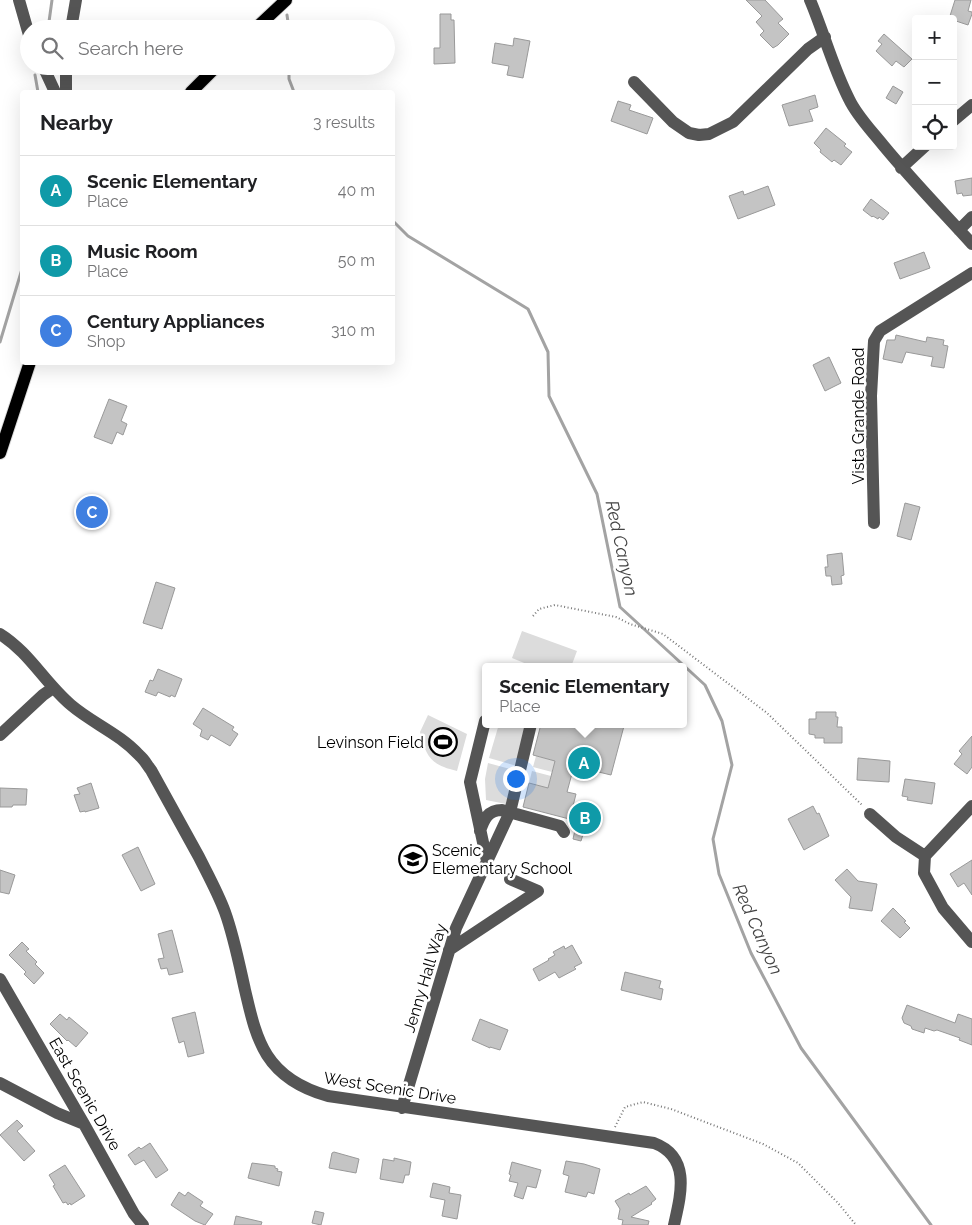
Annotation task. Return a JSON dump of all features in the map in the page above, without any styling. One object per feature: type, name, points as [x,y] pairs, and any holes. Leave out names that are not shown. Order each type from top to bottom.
[{"type":"main road","points":[[264,20],[286,0]]},
{"type":"main road","points":[[193,90],[207,75]]},
{"type":"main road","points":[[0,453],[29,365]]},
{"type":"street","points":[[19,0],[25,20]]},
{"type":"street","points":[[73,20],[76,0]]},
{"type":"street","points":[[810,0],[836,70],[849,100],[861,119],[901,168],[972,244]]},
{"type":"street","points":[[634,82],[673,122],[689,133],[709,134],[732,122],[808,49],[825,37]]},
{"type":"street","points":[[47,75],[54,90]]},
{"type":"street","points":[[66,75],[66,90]]},
{"type":"street","points":[[957,118],[972,105]]},
{"type":"street","points":[[901,168],[921,150]]},
{"type":"street","points":[[959,230],[972,218]]},
{"type":"street","name":"Vista Grande Road","points":[[874,523],[870,396],[874,341],[880,331],[972,273]]},
{"type":"street","name":"West Scenic Drive","points":[[0,634],[22,651],[53,688],[71,705],[127,744],[139,754],[151,770],[208,874],[224,910],[234,939],[256,1032],[266,1054],[274,1065],[296,1084],[328,1096],[402,1108],[611,1136],[663,1146],[677,1161],[681,1178],[681,1191],[674,1225]]},
{"type":"street","points":[[0,735],[53,688]]},
{"type":"street","points":[[483,728],[470,782],[487,861]]},
{"type":"street","name":"Jenny Hall Way","points":[[402,1108],[456,928],[510,812],[530,728]]},
{"type":"street","points":[[972,806],[925,856],[924,873],[943,908],[972,942]]},
{"type":"street","points":[[480,831],[483,822],[490,812],[496,810],[560,826],[564,832]]},
{"type":"street","points":[[870,814],[896,837],[925,856]]},
{"type":"street","points":[[449,950],[538,890],[510,879]]},
{"type":"street","name":"East Scenic Drive","points":[[0,979],[84,1124],[131,1220],[143,1225]]},
{"type":"street","points":[[0,1083],[84,1124]]},
{"type":"path","points":[[533,616],[539,609],[555,605],[616,618],[663,634],[767,713],[848,790],[870,814]]},
{"type":"path","points":[[611,1136],[625,1107],[643,1102],[671,1109],[708,1122],[763,1144],[798,1163],[856,1225]]},
{"type":"shaded area","points":[[522,631],[577,651],[572,663],[524,663],[512,658]]},
{"type":"shaded area","name":"Levinson Field","points":[[428,715],[467,734],[457,771],[436,763],[428,754],[420,732]]},
{"type":"shaded area","points":[[498,728],[526,728],[517,766],[489,758]]},
{"type":"shaded area","points":[[536,756],[555,761],[552,772],[533,767]]},
{"type":"shaded area","points":[[488,763],[514,770],[506,804],[486,800],[485,779]]},
{"type":"shaded area","points":[[532,771],[551,776],[548,788],[529,783]]},
{"type":"building","points":[[746,0],[765,0],[783,19],[778,23],[789,34],[778,45],[773,48],[760,35],[764,31],[756,22],[762,16]]},
{"type":"building","points":[[955,0],[971,0],[968,11],[972,12],[972,14],[968,25],[957,21],[957,15],[950,15]]},
{"type":"building","points":[[440,14],[451,14],[451,20],[454,20],[455,63],[434,64],[434,48],[440,48]]},
{"type":"building","points":[[884,34],[912,59],[904,67],[896,61],[892,66],[876,51],[882,44],[878,41]]},
{"type":"building","points":[[514,38],[530,41],[523,78],[507,75],[509,66],[492,63],[495,43],[513,46]]},
{"type":"building","points":[[893,86],[903,92],[896,104],[886,98]]},
{"type":"building","points":[[815,95],[818,107],[809,110],[813,121],[789,126],[782,105]]},
{"type":"building","points":[[618,101],[631,105],[629,110],[653,118],[647,134],[611,121]]},
{"type":"building","points":[[826,128],[846,144],[844,146],[852,152],[841,165],[834,160],[832,162],[820,152],[821,150],[814,143]]},
{"type":"building","points":[[972,178],[972,195],[963,196],[962,193],[957,194],[955,181]]},
{"type":"building","points":[[768,186],[775,205],[738,219],[729,196],[743,191],[744,195]]},
{"type":"building","points":[[871,199],[889,213],[883,220],[879,217],[878,219],[872,217],[863,210]]},
{"type":"building","points":[[924,252],[930,268],[900,279],[894,263]]},
{"type":"building","points":[[896,335],[926,342],[927,337],[944,340],[943,345],[948,346],[944,368],[931,366],[933,357],[906,352],[902,363],[883,359],[887,340],[895,340]]},
{"type":"building","points":[[829,357],[841,383],[825,391],[813,365]]},
{"type":"building","points":[[109,399],[127,406],[121,421],[127,424],[123,435],[117,432],[112,444],[94,437]]},
{"type":"building","points":[[905,503],[920,507],[911,540],[897,536]]},
{"type":"building","points":[[842,553],[844,575],[841,576],[842,584],[832,585],[831,576],[826,576],[825,567],[828,567],[827,555]]},
{"type":"building","points":[[156,582],[175,588],[162,629],[143,623]]},
{"type":"building","points":[[158,669],[182,679],[175,697],[158,692],[156,696],[145,692],[150,680],[153,681]]},
{"type":"building","points":[[203,708],[234,727],[232,730],[238,734],[230,746],[211,735],[208,740],[200,736],[202,730],[193,724]]},
{"type":"building","points":[[816,712],[836,712],[836,717],[838,717],[837,727],[842,727],[842,743],[824,743],[824,738],[815,738],[815,735],[809,734],[809,719],[816,719]]},
{"type":"building","points":[[540,728],[623,728],[611,775],[574,766],[567,792],[576,794],[573,806],[582,808],[583,804],[590,806],[589,810],[594,811],[589,829],[585,828],[581,841],[573,839],[577,821],[523,807],[529,783],[548,788],[555,761],[533,755]]},
{"type":"building","points":[[972,736],[972,767],[967,774],[954,764],[962,754],[959,751]]},
{"type":"building","points":[[858,758],[890,761],[889,782],[857,780]]},
{"type":"building","points":[[905,779],[935,783],[932,804],[907,800],[908,797],[902,796]]},
{"type":"building","points":[[91,783],[99,808],[80,812],[74,795],[80,794],[77,788]]},
{"type":"building","points":[[0,788],[27,789],[26,805],[0,807]]},
{"type":"building","points":[[813,806],[817,814],[819,813],[829,836],[804,850],[788,819]]},
{"type":"building","points":[[138,847],[155,884],[141,891],[122,855]]},
{"type":"building","points":[[972,860],[972,895],[964,883],[958,887],[950,874]]},
{"type":"building","points":[[847,869],[858,881],[877,884],[872,911],[849,908],[851,897],[835,880]]},
{"type":"building","points":[[0,870],[15,875],[9,894],[0,892]]},
{"type":"building","points":[[893,908],[910,928],[900,938],[881,921]]},
{"type":"building","points":[[172,930],[183,972],[169,975],[167,968],[161,969],[158,959],[164,958],[158,934]]},
{"type":"building","points":[[22,942],[29,949],[26,951],[37,962],[35,964],[44,973],[34,984],[24,974],[26,972],[9,955]]},
{"type":"building","points":[[572,945],[582,963],[574,967],[576,969],[559,978],[555,972],[539,981],[533,969],[555,955],[553,952],[564,946],[565,949]]},
{"type":"building","points":[[625,972],[661,981],[659,988],[663,989],[661,1000],[621,990]]},
{"type":"building","points":[[907,1005],[955,1023],[958,1014],[972,1019],[972,1045],[959,1040],[960,1038],[937,1030],[925,1028],[924,1033],[912,1029],[911,1026],[904,1023],[902,1018]]},
{"type":"building","points":[[195,1012],[204,1053],[188,1057],[184,1041],[179,1043],[172,1018]]},
{"type":"building","points":[[60,1014],[67,1020],[69,1017],[88,1033],[76,1047],[50,1024]]},
{"type":"building","points":[[480,1019],[508,1030],[500,1050],[472,1040]]},
{"type":"building","points":[[17,1120],[23,1126],[17,1131],[35,1151],[24,1161],[0,1135]]},
{"type":"building","points":[[150,1143],[168,1170],[156,1178],[144,1160],[135,1165],[128,1155],[139,1147],[141,1149]]},
{"type":"building","points":[[332,1153],[359,1159],[356,1173],[329,1168]]},
{"type":"building","points":[[394,1158],[411,1162],[409,1175],[405,1175],[403,1183],[380,1179],[383,1159],[394,1161]]},
{"type":"building","points":[[566,1161],[600,1169],[594,1194],[588,1192],[586,1197],[565,1192],[569,1176],[563,1174]]},
{"type":"building","points":[[512,1162],[541,1170],[536,1188],[527,1186],[523,1199],[514,1196],[518,1183],[509,1181]]},
{"type":"building","points":[[252,1163],[275,1166],[278,1169],[277,1171],[282,1172],[279,1186],[248,1178]]},
{"type":"building","points":[[65,1165],[85,1196],[71,1205],[70,1203],[68,1205],[66,1202],[63,1203],[49,1175]]},
{"type":"building","points":[[433,1183],[450,1187],[449,1193],[461,1195],[457,1219],[442,1216],[445,1200],[430,1197]]},
{"type":"building","points":[[646,1186],[656,1199],[652,1204],[631,1217],[649,1221],[648,1225],[622,1225],[623,1220],[618,1219],[620,1209],[615,1201]]},
{"type":"building","points":[[179,1192],[185,1196],[188,1192],[203,1202],[200,1206],[213,1214],[205,1225],[195,1221],[171,1205]]},
{"type":"building","points":[[315,1211],[324,1213],[321,1225],[312,1223]]},
{"type":"building","points":[[236,1216],[262,1222],[261,1225],[234,1225]]},
{"type":"waterway","points":[[49,20],[52,0]]},
{"type":"waterway","name":"Red Canyon","points":[[287,15],[288,20]]},
{"type":"waterway","points":[[35,75],[38,90]]},
{"type":"waterway","name":"Red Canyon","points":[[289,75],[293,90]]},
{"type":"waterway","name":"Red Canyon","points":[[395,223],[408,236],[528,309],[548,352],[549,396],[597,494],[620,607],[681,663]]},
{"type":"waterway","points":[[0,342],[20,276]]},
{"type":"waterway","name":"Red Canyon","points":[[687,668],[705,685],[722,721],[732,765],[713,839],[719,874],[751,953],[801,1048],[931,1225]]},
{"type":"place","name":"Century Appliances","points":[[92,512]]},
{"type":"place","name":"Levinson Field","points":[[443,742]]},
{"type":"place","name":"Scenic Elementary","points":[[584,763]]},
{"type":"place","name":"Music Room","points":[[585,818]]},
{"type":"place","name":"Scenic Elementary School","points":[[413,859]]}]
